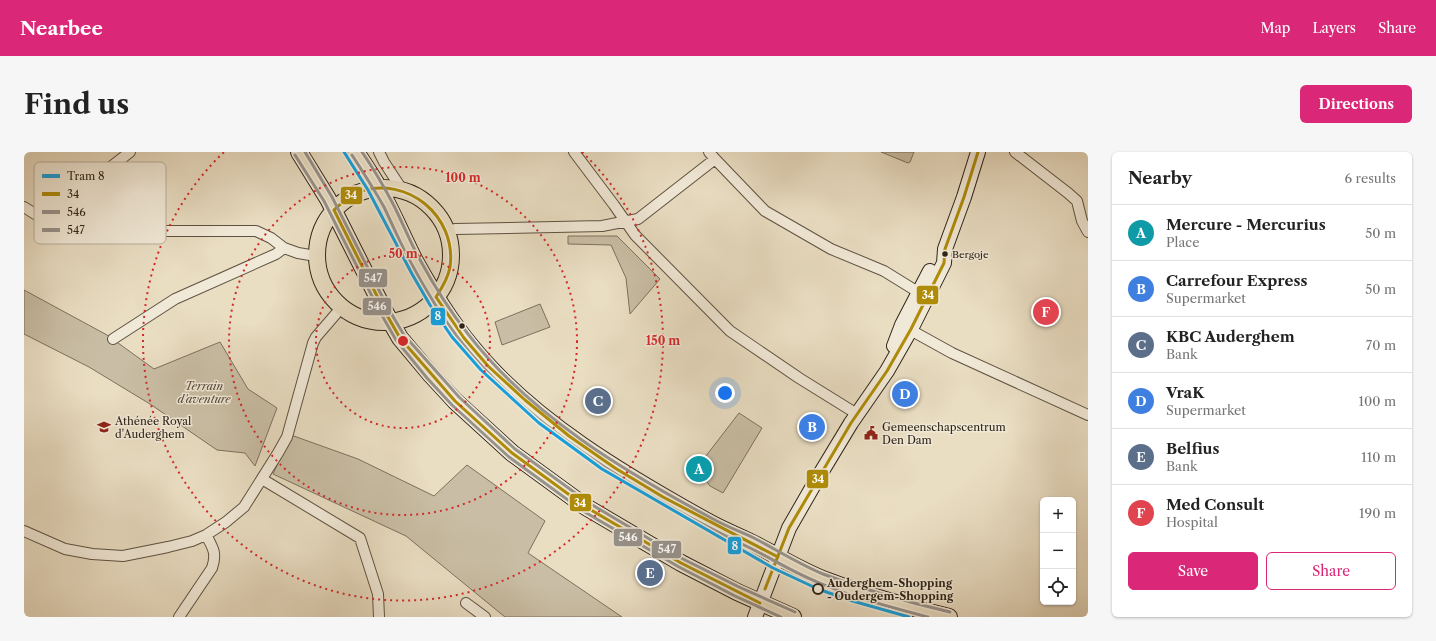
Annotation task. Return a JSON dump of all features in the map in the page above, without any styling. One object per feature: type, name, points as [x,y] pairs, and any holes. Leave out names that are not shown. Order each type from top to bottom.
[{"type":"main road","points":[[299,152],[334,210],[400,338],[455,401],[512,453],[586,507],[758,610],[793,617]]},
{"type":"main road","points":[[356,152],[379,188],[414,259],[436,297],[468,343],[484,362],[544,417],[618,470],[800,570],[828,581],[913,608],[949,617]]},
{"type":"main road","points":[[906,327],[944,263],[945,249],[964,197],[978,152]]},
{"type":"main road","points":[[379,188],[392,188],[403,191],[418,197],[430,207],[440,219],[447,233],[450,249],[450,266],[445,283],[430,305],[415,315],[391,322],[378,322],[356,317],[341,308],[323,285],[318,271],[316,256],[318,239],[324,223],[334,210],[347,199],[358,193],[379,188]]},
{"type":"main road","points":[[758,610],[789,528],[856,414],[887,371],[906,327],[918,292],[937,259],[945,249]]},
{"type":"street","points":[[117,162],[130,152]]},
{"type":"street","points":[[379,152],[403,191]]},
{"type":"street","points":[[574,152],[635,235],[730,330],[799,378],[856,414]]},
{"type":"street","points":[[1014,152],[1077,201],[1082,221],[1088,232]]},
{"type":"street","points":[[447,233],[456,229],[602,226],[638,219],[712,156],[765,211],[831,249],[884,271],[918,292]]},
{"type":"street","points":[[24,207],[34,213]]},
{"type":"street","points":[[166,231],[256,231],[271,238],[284,248],[298,254],[316,256]]},
{"type":"street","points":[[113,340],[175,299],[276,254],[284,248]]},
{"type":"street","points":[[24,531],[64,549],[92,554],[123,556],[168,547],[206,535],[226,522],[244,507],[287,437],[313,343],[316,337],[341,308]]},
{"type":"street","points":[[906,327],[952,353],[1088,415]]},
{"type":"street","points":[[262,479],[360,538],[378,594],[379,617]]},
{"type":"street","points":[[180,617],[212,568],[214,551],[206,535]]},
{"type":"street","points":[[466,603],[485,617]]},
{"type":"green space","points":[[881,152],[914,152],[910,162],[908,163]]},
{"type":"green space","points":[[568,236],[617,236],[660,279],[630,314],[626,278],[611,245],[568,244]]},
{"type":"green space","name":"Terrain d'aventure","points":[[24,290],[107,335],[154,369],[220,342],[248,389],[277,408],[255,466],[245,453],[217,450],[150,404],[89,367],[24,334]]},
{"type":"green space","points":[[540,304],[550,327],[502,345],[495,322]]},
{"type":"green space","points":[[739,413],[762,428],[723,493],[710,486],[699,471],[701,468],[699,465]]},
{"type":"green space","points":[[291,435],[358,459],[434,496],[467,465],[545,521],[528,553],[622,617],[505,617],[406,536],[273,474]]},
{"type":"tram line","name":"8","points":[[344,152],[368,190],[430,305],[452,337],[481,370],[539,423],[602,469],[773,568],[818,589],[849,600],[909,617]]},
{"type":"transit line","name":"547","points":[[305,152],[332,197],[388,308],[404,335],[459,397],[515,449],[589,503],[683,559],[739,587],[795,612]]},
{"type":"transit line","name":"547","points":[[362,152],[396,209],[424,268],[454,316],[493,364],[550,416],[581,440],[647,482],[681,502],[754,538],[805,566],[839,580],[870,590],[950,612]]},
{"type":"transit line","name":"34","points":[[765,589],[789,528],[851,423],[887,371],[911,329],[944,263],[945,249],[964,197],[978,152]]},
{"type":"transit line","name":"546","points":[[295,155],[324,201],[380,312],[396,340],[427,378],[452,405],[509,457],[583,511],[679,567],[735,596],[781,617]]},
{"type":"transit line","name":"546","points":[[352,155],[384,207],[422,282],[451,329],[486,371],[518,402],[590,457],[629,482],[707,527],[755,550],[797,573],[829,587],[857,597],[928,617]]},
{"type":"transit line","name":"34","points":[[760,603],[681,563],[586,507],[512,453],[455,401],[400,338],[384,310],[334,210],[355,193],[377,188],[394,189],[411,195],[425,204],[437,216],[445,231],[450,248],[449,271],[436,297],[464,338],[488,366],[525,400],[569,436],[615,468],[663,497],[778,557]]},
{"type":"place","name":"Bergoje","points":[[945,254]]},
{"type":"place","name":"Med Consult","points":[[1046,312]]},
{"type":"place","name":"VraK","points":[[905,394]]},
{"type":"place","name":"KBC Auderghem","points":[[598,401]]},
{"type":"place","name":"Athénée Royal d'Auderghem","points":[[104,427]]},
{"type":"place","name":"Carrefour Express","points":[[812,427]]},
{"type":"place","name":"Gemeenschapscentrum Den Dam","points":[[871,433]]},
{"type":"place","name":"Mercure - Mercurius","points":[[699,469]]},
{"type":"place","name":"Belfius","points":[[650,573]]},
{"type":"place","name":"Auderghem-Shopping - Oudergem-Shopping","points":[[818,589]]}]
